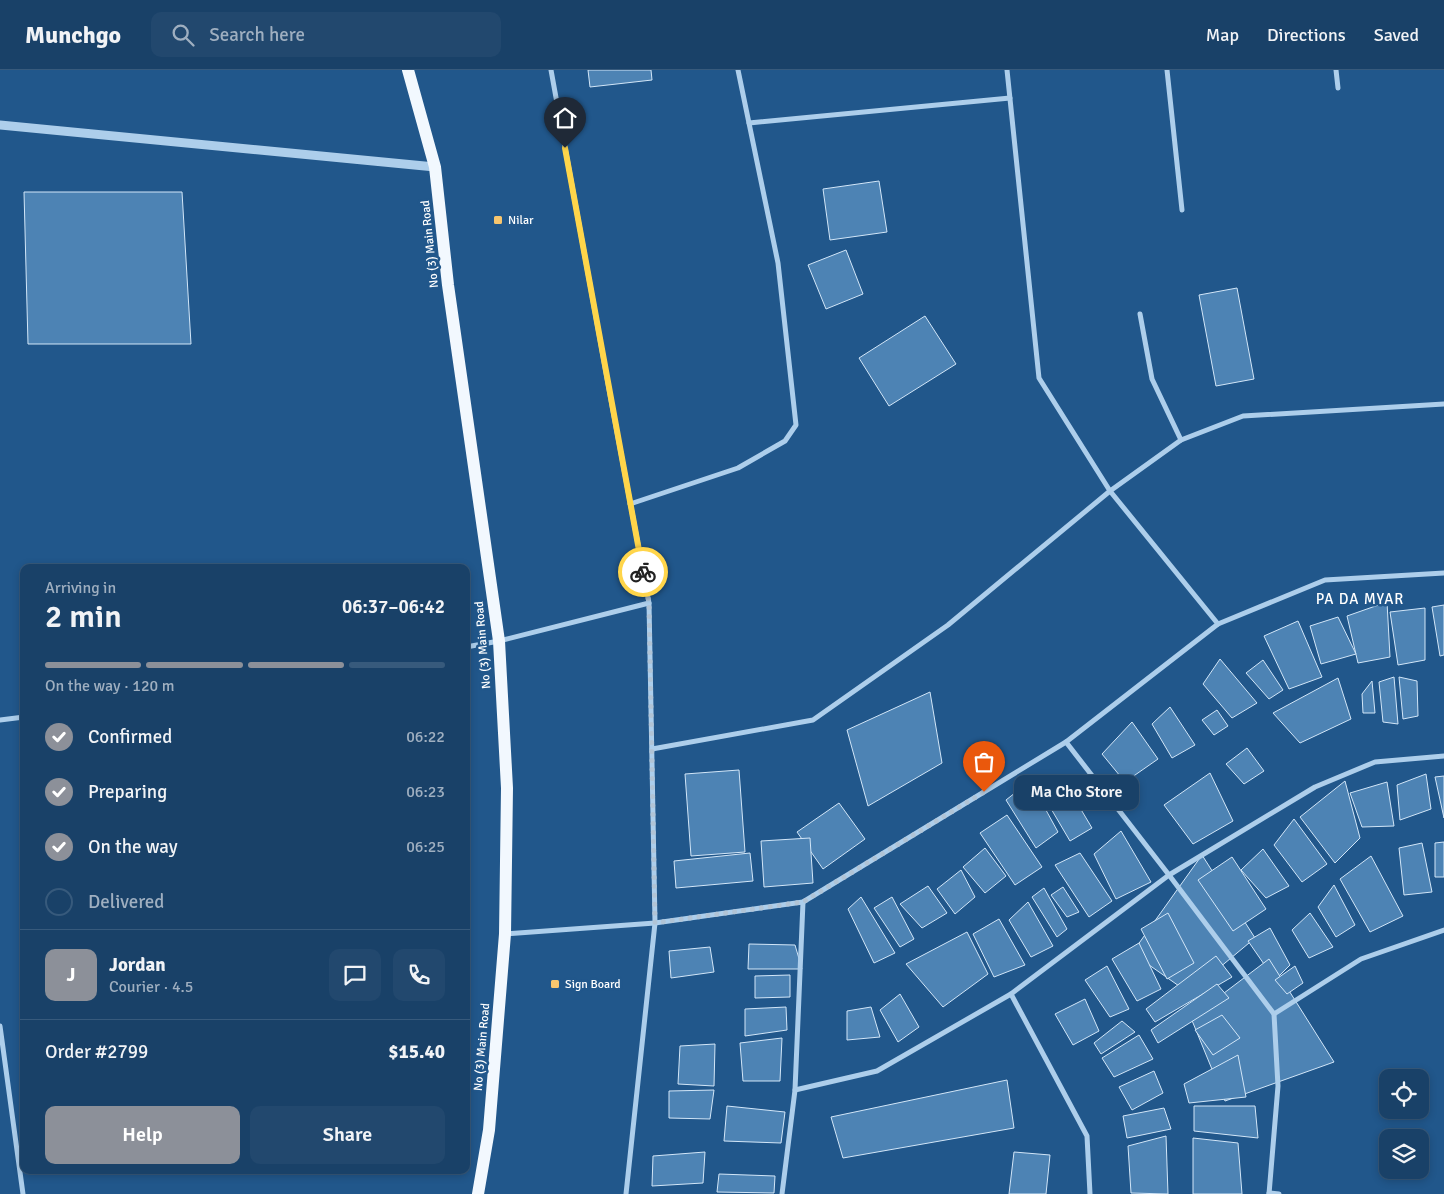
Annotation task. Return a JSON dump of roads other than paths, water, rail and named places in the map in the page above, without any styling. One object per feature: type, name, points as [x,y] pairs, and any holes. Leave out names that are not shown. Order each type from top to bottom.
[{"type":"main road","name":"No (3) Main Road","points":[[408,70],[435,167],[448,285],[499,641],[507,788],[505,934],[489,1130],[478,1194]]},
{"type":"street","points":[[552,70],[649,603],[655,923],[626,1194]]},
{"type":"street","points":[[630,504],[738,468],[785,441],[796,425],[778,263],[738,70]]},
{"type":"street","points":[[1007,70],[1039,378],[1110,491],[1218,624]]},
{"type":"street","points":[[1167,70],[1182,210]]},
{"type":"street","points":[[1336,70],[1338,88]]},
{"type":"street","points":[[749,123],[1010,98]]},
{"type":"street","points":[[0,125],[435,167]]},
{"type":"street","points":[[1140,314],[1152,379],[1181,440]]},
{"type":"street","points":[[652,749],[813,720],[948,625],[1110,491],[1181,440],[1244,416],[1444,404]]},
{"type":"street","points":[[505,934],[655,923],[803,902],[1066,742],[1218,624],[1324,580],[1444,573]]},
{"type":"street","points":[[470,646],[499,641],[649,603]]},
{"type":"street","points":[[0,720],[20,718]]},
{"type":"street","points":[[1066,742],[1274,1014],[1278,1086],[1269,1193],[1279,1194]]},
{"type":"street","points":[[795,1090],[877,1071],[1011,994],[1169,875],[1307,792],[1376,762],[1444,756]]},
{"type":"street","points":[[782,1194],[795,1090],[803,902]]},
{"type":"street","points":[[1274,1014],[1361,959],[1444,930]]},
{"type":"street","points":[[1011,994],[1087,1136],[1090,1194]]},
{"type":"street","points":[[0,1026],[20,1172]]},
{"type":"street","points":[[20,1174],[23,1194]]},
{"type":"place","name":"Nilar","points":[[498,220]]},
{"type":"place","name":"Ma Cho Store","points":[[984,792]]},
{"type":"place","name":"Sign Board","points":[[555,984]]},
{"type":"district","name":"PA DA MYAR","points":[[1360,599]]}]
